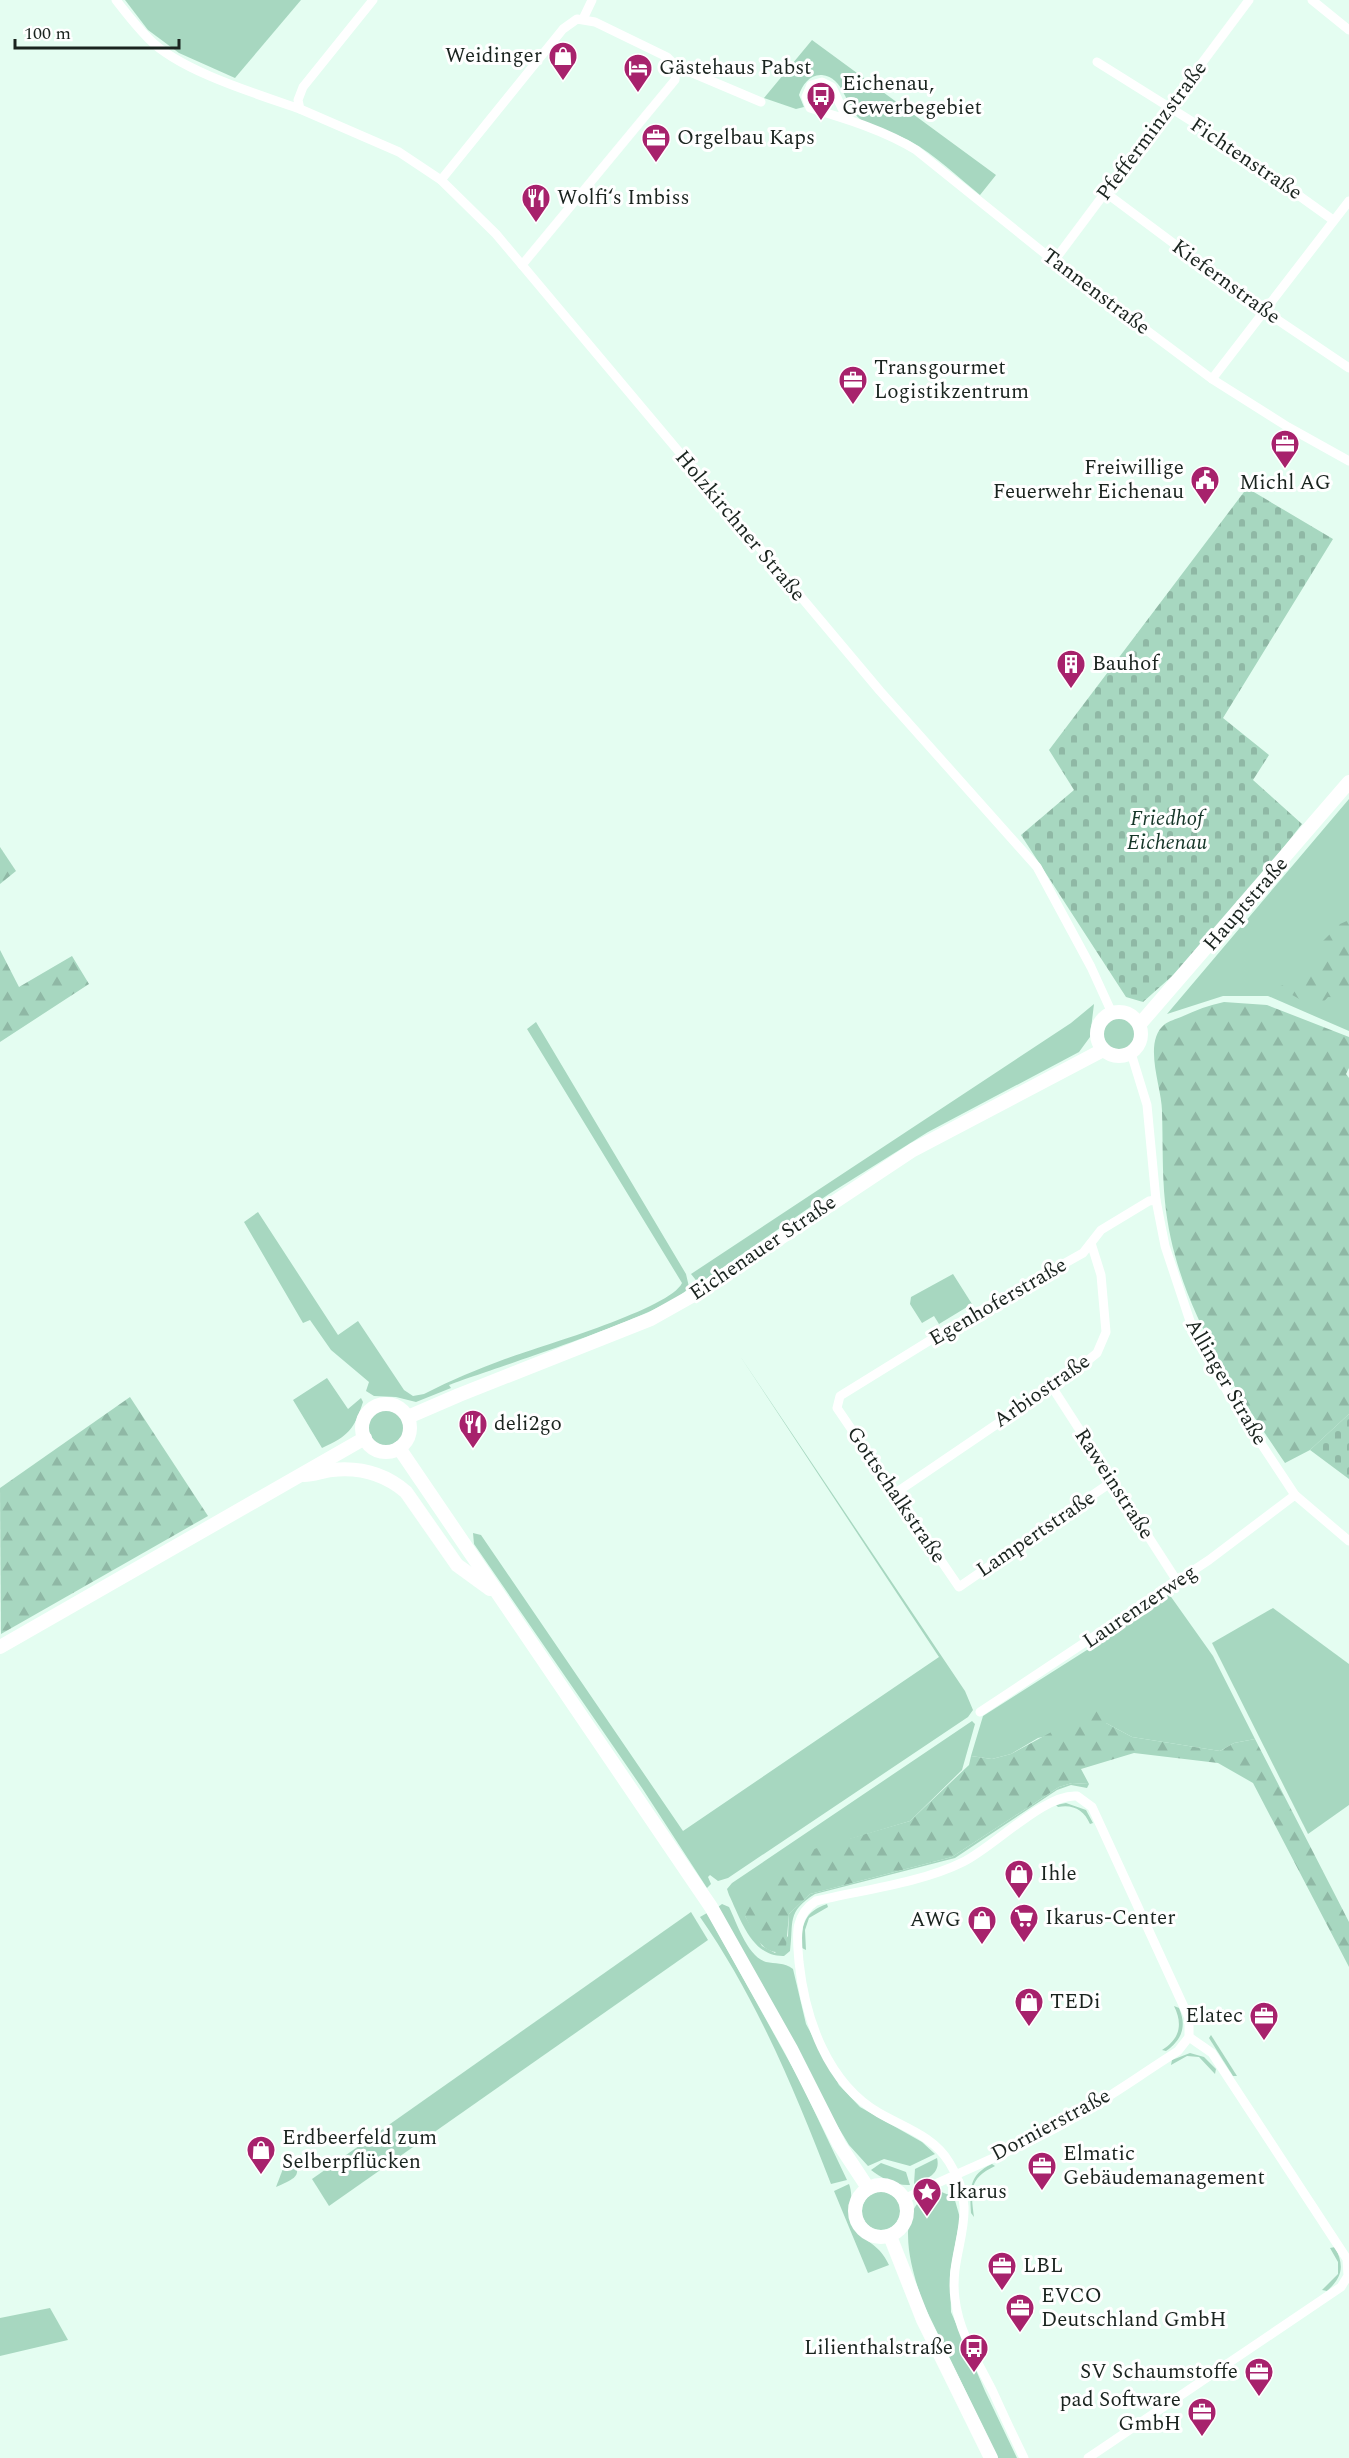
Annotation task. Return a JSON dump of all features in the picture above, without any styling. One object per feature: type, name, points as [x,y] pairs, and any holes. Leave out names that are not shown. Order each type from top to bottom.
[{"type":"main road","name":"Hauptstraße","points":[[1140,1024],[1192,967],[1349,782]]},
{"type":"main road","points":[[1112,1012],[1129,1014],[1140,1024],[1141,1038],[1131,1053],[1116,1056],[1103,1050],[1097,1033],[1102,1019],[1112,1012]]},
{"type":"main road","name":"Eichenauer Straße","points":[[408,1417],[651,1319],[699,1292],[913,1150],[1103,1050]]},
{"type":"main road","points":[[395,1405],[408,1417],[410,1431],[399,1448],[379,1451],[365,1438],[363,1422],[366,1415],[376,1406],[395,1405]]},
{"type":"main road","points":[[0,1647],[296,1475],[365,1438]]},
{"type":"main road","points":[[399,1448],[711,1906],[791,2049],[839,2144],[868,2188]]},
{"type":"main road","points":[[296,1475],[355,1469],[367,1470],[395,1482],[406,1492],[457,1564],[499,1596]]},
{"type":"main road","points":[[889,2186],[904,2199],[905,2221],[890,2236],[872,2236],[859,2226],[855,2218],[856,2201],[868,2188],[889,2186]]},
{"type":"main road","points":[[890,2236],[923,2319],[991,2458]]},
{"type":"street","name":"Holzkirchner Straße","points":[[116,0],[150,41],[178,59],[217,78],[299,105],[399,152],[441,180],[496,234],[880,691],[1037,867],[1086,957],[1112,1012]]},
{"type":"street","points":[[299,105],[303,87],[373,0]]},
{"type":"street","points":[[582,19],[592,0]]},
{"type":"street","name":"Pfefferminzstraße","points":[[1054,261],[1249,0]]},
{"type":"street","points":[[1312,0],[1349,30]]},
{"type":"street","points":[[441,180],[563,29],[574,20],[595,22],[667,57],[676,66],[761,102]]},
{"type":"street","name":"Fichtenstraße","points":[[1097,62],[1220,139],[1333,220]]},
{"type":"street","points":[[522,265],[675,80],[676,66]]},
{"type":"street","name":"Tannenstraße","points":[[847,119],[832,87],[822,82],[811,85],[806,97],[810,108],[847,119],[916,150],[1054,261],[1212,379],[1288,427],[1349,461]]},
{"type":"street","name":"Kiefernstraße","points":[[1106,193],[1263,310],[1349,368]]},
{"type":"street","points":[[1212,379],[1349,201]]},
{"type":"street","name":"Allinger Straße","points":[[1131,1053],[1147,1105],[1156,1200],[1169,1263],[1198,1340],[1229,1395],[1295,1495],[1349,1541]]},
{"type":"street","name":"Egenhoferstraße","points":[[836,1401],[840,1396],[944,1332],[1083,1253],[1101,1230],[1149,1201],[1156,1200]]},
{"type":"street","name":"Arbiostraße","points":[[894,1494],[1052,1387],[1096,1353],[1106,1332],[1101,1275],[1091,1243]]},
{"type":"street","name":"Raweinstraße","points":[[1052,1387],[1177,1581]]},
{"type":"street","name":"Gottschalkstraße","points":[[836,1401],[837,1408],[959,1587]]},
{"type":"street","name":"Lampertstraße","points":[[959,1587],[1113,1481]]},
{"type":"street","name":"Laurenzerweg","points":[[980,1712],[1177,1581],[1295,1495]]},
{"type":"street","points":[[1024,2458],[970,2348],[955,2300],[954,2279],[965,2224],[965,2206],[956,2174],[933,2143],[856,2097],[837,2074],[805,2002],[797,1929],[802,1913],[816,1901],[937,1872],[964,1862],[1054,1799],[1077,1796],[1092,1807],[1189,2018],[1189,2037],[1212,2053],[1347,2259],[1349,2272],[1341,2287],[1088,2458]]},
{"type":"street","name":"Dornierstraße","points":[[904,2199],[1046,2134],[1082,2114],[1178,2051],[1189,2037]]},
{"type":"green space","points":[[125,0],[301,0],[235,78],[179,53],[148,30]]},
{"type":"green space","points":[[812,40],[996,175],[980,195],[919,147],[860,119],[840,86],[829,77],[814,76],[804,84],[799,95],[804,107],[796,109],[764,98]]},
{"type":"green space","name":"Friedhof Eichenau","points":[[1247,488],[1333,539],[1223,718],[1269,755],[1253,780],[1302,824],[1230,915],[1189,961],[1143,1002],[1126,997],[1021,835],[1074,790],[1049,750]]},
{"type":"green space","points":[[1349,799],[1349,1031],[1268,996],[1223,996],[1167,1014]]},
{"type":"green space","points":[[0,847],[16,871],[0,884]]},
{"type":"green space","points":[[1349,920],[1349,998],[1328,997],[1317,1009],[1278,987],[1318,971],[1328,957],[1321,943],[1340,924]]},
{"type":"green space","points":[[0,950],[19,987],[72,956],[89,984],[0,1042]]},
{"type":"green space","points":[[1224,1002],[1267,1005],[1349,1037],[1349,1068],[1346,1074],[1349,1078],[1349,1414],[1310,1450],[1285,1463],[1208,1340],[1180,1273],[1165,1202],[1162,1111],[1155,1065],[1155,1042],[1158,1032],[1165,1024],[1202,1008]]},
{"type":"green space","points":[[1094,1004],[1090,1037],[1079,1052],[928,1132],[829,1194],[699,1284],[691,1274],[1071,1023]]},
{"type":"green space","points":[[1119,1016],[1131,1022],[1137,1034],[1131,1046],[1119,1052],[1107,1046],[1101,1034],[1107,1022]]},
{"type":"green space","points":[[536,1022],[686,1274],[689,1287],[676,1298],[651,1311],[578,1340],[449,1385],[451,1388],[416,1402],[396,1397],[374,1396],[366,1391],[369,1382],[331,1350],[310,1320],[303,1323],[244,1222],[258,1212],[338,1335],[358,1321],[404,1390],[413,1396],[424,1394],[505,1359],[629,1315],[654,1304],[672,1293],[682,1283],[527,1029]]},
{"type":"green space","points":[[953,1274],[972,1304],[939,1324],[934,1316],[922,1323],[910,1304],[911,1297]]},
{"type":"green space","points":[[740,1356],[965,1691],[973,1710],[968,1717],[728,1878],[718,1881],[710,1875],[708,1877],[711,1884],[707,1888],[642,1788],[474,1544],[473,1533],[481,1535],[683,1831],[939,1657]]},
{"type":"green space","points":[[327,1378],[348,1409],[361,1398],[363,1402],[349,1431],[322,1448],[293,1400]]},
{"type":"green space","points":[[130,1397],[208,1516],[1,1634],[0,1488]]},
{"type":"green space","points":[[386,1409],[399,1415],[405,1428],[399,1441],[386,1447],[373,1441],[367,1428],[373,1415]]},
{"type":"green space","points":[[1349,1414],[1349,1479],[1310,1450]]},
{"type":"green space","points":[[1169,1594],[1213,1656],[1255,1739],[1234,1743],[1220,1751],[1132,1737],[1106,1723],[1038,1738],[1011,1754],[992,1759],[971,1756],[983,1716],[1120,1629]]},
{"type":"green space","points":[[1273,1608],[1349,1664],[1349,1805],[1308,1834],[1212,1643]]},
{"type":"green space","points":[[1103,1704],[1108,1715],[1106,1723],[1132,1737],[1220,1751],[1234,1743],[1255,1739],[1349,1922],[1349,1967],[1253,1783],[1218,1763],[1134,1753],[1081,1769],[1089,1784],[1072,1783],[1059,1787],[952,1857],[810,1894],[789,1914],[786,1947],[781,1952],[768,1949],[754,1935],[745,1916],[761,1882],[790,1856],[910,1821],[969,1765],[971,1756],[992,1759],[1011,1754]]},
{"type":"green space","points":[[972,1721],[975,1724],[962,1770],[910,1821],[850,1839],[745,1916],[762,1946],[775,1953],[788,1936],[789,1914],[810,1894],[952,1857],[1059,1787],[1072,1783],[1089,1784],[1087,1788],[1071,1785],[1057,1790],[955,1858],[815,1894],[795,1912],[790,1951],[784,1956],[773,1955],[756,1944],[743,1926],[729,1895],[727,1889],[732,1883]]},
{"type":"green space","points":[[1066,1803],[1086,1810],[1093,1823],[1090,1824],[1085,1815],[1077,1809],[1056,1805]]},
{"type":"green space","points":[[722,1904],[729,1907],[743,1938],[759,1959],[783,1964],[793,1969],[806,2024],[839,2085],[860,2107],[922,2142],[935,2154],[910,2166],[884,2159],[868,2166],[849,2145],[718,1907]]},
{"type":"green space","points":[[827,1904],[828,1907],[809,1918],[805,1930],[806,1950],[802,1948],[803,1926],[806,1920],[813,1911]]},
{"type":"green space","points":[[691,1912],[708,1940],[329,2206],[312,2179]]},
{"type":"green space","points":[[707,1913],[800,2081],[847,2180],[831,2184],[789,2080],[757,2013],[721,1948],[700,1917]]},
{"type":"green space","points":[[1174,2006],[1179,2008],[1183,2027],[1176,2042],[1166,2051],[1162,2050],[1173,2041],[1178,2031],[1179,2025]]},
{"type":"green space","points":[[1211,2035],[1237,2076],[1233,2076],[1209,2038]]},
{"type":"green space","points":[[1190,2053],[1204,2057],[1216,2069],[1215,2074],[1199,2057],[1187,2056],[1171,2065],[1172,2060]]},
{"type":"green space","points":[[289,2153],[296,2166],[296,2174],[290,2181],[276,2187]]},
{"type":"green space","points":[[937,2158],[938,2164],[935,2172],[914,2184],[915,2169]]},
{"type":"green space","points":[[881,2163],[906,2172],[910,2185],[889,2181],[871,2170]]},
{"type":"green space","points":[[992,2164],[995,2166],[980,2176],[973,2187],[974,2217],[971,2213],[970,2197],[972,2184],[978,2173]]},
{"type":"green space","points":[[849,2184],[854,2225],[861,2235],[878,2249],[889,2265],[868,2273],[834,2191]]},
{"type":"green space","points":[[939,2191],[954,2197],[960,2218],[950,2273],[951,2312],[1017,2458],[998,2458],[923,2303],[914,2274],[908,2239],[909,2223],[914,2209],[924,2198]]},
{"type":"green space","points":[[881,2192],[894,2198],[900,2211],[894,2224],[881,2230],[868,2224],[862,2211],[868,2198]]},
{"type":"green space","points":[[1335,2247],[1341,2266],[1339,2276],[1327,2291],[1322,2290],[1338,2274],[1338,2262],[1330,2248]]},
{"type":"green space","points":[[50,2308],[68,2340],[0,2356],[0,2318]]},
{"type":"place","name":"Weidinger","points":[[563,82]]},
{"type":"place","name":"Gästehaus Pabst","points":[[638,94]]},
{"type":"place","name":"Eichenau, Gewerbegebiet","points":[[821,122]]},
{"type":"place","name":"Orgelbau Kaps","points":[[656,164]]},
{"type":"place","name":"Wolfi‘s Imbiss","points":[[536,224]]},
{"type":"place","name":"Transgourmet Logistikzentrum","points":[[853,406]]},
{"type":"place","name":"Michl AG","points":[[1285,470]]},
{"type":"place","name":"Freiwillige Feuerwehr Eichenau","points":[[1205,506]]},
{"type":"place","name":"Bauhof","points":[[1071,690]]},
{"type":"place","name":"deli2go","points":[[473,1450]]},
{"type":"place","name":"Ihle","points":[[1019,1900]]},
{"type":"place","name":"Ikarus-Center","points":[[1024,1944]]},
{"type":"place","name":"AWG","points":[[982,1946]]},
{"type":"place","name":"TEDi","points":[[1029,2028]]},
{"type":"place","name":"Elatec","points":[[1264,2042]]},
{"type":"place","name":"Erdbeerfeld zum Selberpflücken","points":[[261,2176]]},
{"type":"place","name":"Elmatic Gebäudemanagement","points":[[1042,2192]]},
{"type":"place","name":"Ikarus","points":[[927,2218]]},
{"type":"place","name":"LBL","points":[[1002,2292]]},
{"type":"place","name":"EVCO Deutschland GmbH","points":[[1020,2334]]},
{"type":"place","name":"Lilienthalstraße","points":[[974,2374]]},
{"type":"place","name":"SV Schaumstoffe","points":[[1259,2398]]},
{"type":"place","name":"pad Software GmbH","points":[[1202,2438]]}]
